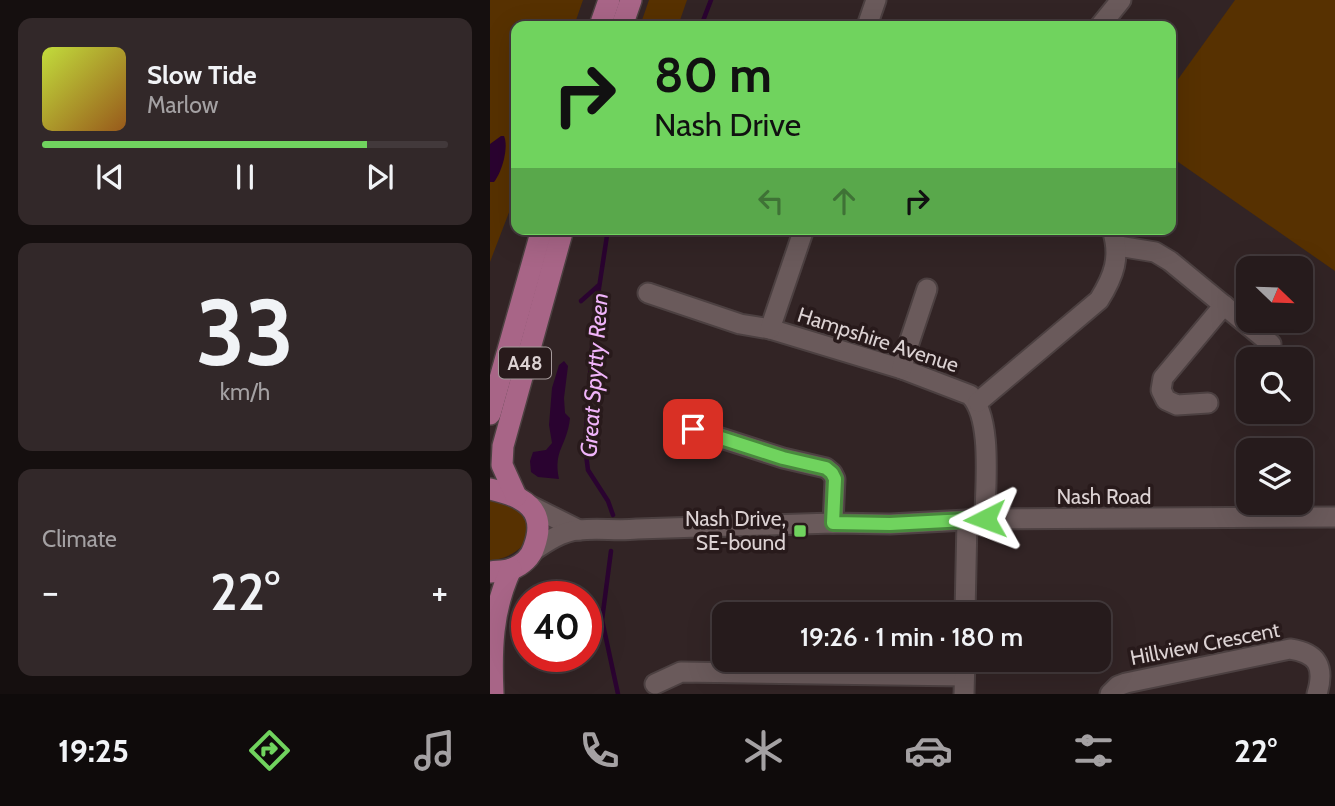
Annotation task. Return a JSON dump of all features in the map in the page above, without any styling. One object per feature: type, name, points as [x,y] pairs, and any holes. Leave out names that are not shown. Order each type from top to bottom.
[{"type":"main road","points":[[602,21],[609,0]]},
{"type":"main road","points":[[624,21],[631,0]]},
{"type":"main road","name":"A48","points":[[490,414],[540,235]]},
{"type":"main road","name":"A48","points":[[533,551],[540,531],[538,520],[521,500],[502,465],[503,446],[561,235]]},
{"type":"main road","points":[[490,489],[521,500]]},
{"type":"main road","points":[[493,694],[494,622],[500,571],[523,563],[533,551]]},
{"type":"street","points":[[869,21],[876,0]]},
{"type":"street","points":[[1104,21],[1121,0]]},
{"type":"street","points":[[770,329],[801,235]]},
{"type":"street","points":[[966,602],[985,425],[978,402],[1099,300],[1109,284],[1115,237],[1155,252],[1224,304],[1271,344]]},
{"type":"street","points":[[902,369],[927,289]]},
{"type":"street","name":"Hampshire Avenue","points":[[648,293],[740,324],[770,329],[902,369],[956,388],[978,402]]},
{"type":"street","points":[[1208,403],[1177,405],[1166,400],[1161,390],[1163,379],[1224,304]]},
{"type":"street","points":[[693,429],[783,458],[826,468],[835,479],[833,523]]},
{"type":"street","name":"Nash Road","points":[[521,500],[579,530]]},
{"type":"street","name":"Nash Road","points":[[533,551],[548,541],[579,530],[976,520],[1335,517]]},
{"type":"street","name":"Hillview Crescent","points":[[1110,694],[1126,683],[1290,649],[1312,656],[1318,665],[1321,674],[1317,694]]},
{"type":"street","points":[[655,684],[681,672],[965,677]]},
{"type":"shaded area","points":[[490,0],[583,0],[576,21],[511,21],[511,207],[490,262]]},
{"type":"shaded area","points":[[649,0],[687,0],[680,21],[642,21]]},
{"type":"shaded area","points":[[1235,0],[1335,0],[1335,271],[1176,160],[1176,82]]},
{"type":"shaded area","points":[[504,136],[506,146],[504,159],[497,178],[490,182],[490,144]]},
{"type":"shaded area","points":[[564,361],[568,366],[565,413],[570,418],[559,454],[559,479],[538,477],[531,472],[530,461],[533,452],[546,450],[552,443],[549,425],[552,388],[559,365]]},
{"type":"shaded area","points":[[490,500],[509,506],[522,514],[529,526],[529,534],[521,548],[514,553],[490,560]]},
{"type":"waterway","name":"Great Spytty Reen","points":[[703,21],[711,0]]},
{"type":"waterway","name":"Great Spytty Reen","points":[[607,235],[594,321],[585,447],[588,470],[608,501],[613,515]]},
{"type":"waterway","points":[[581,301],[598,286]]},
{"type":"waterway","name":"Great Spytty Reen","points":[[611,551],[602,620],[618,694]]},
{"type":"place","name":"Nash Drive, SE-bound","points":[[800,531]]},
{"type":"route","points":[[693,429],[759,451],[826,468],[835,479],[833,523],[890,524],[985,519]]}]
